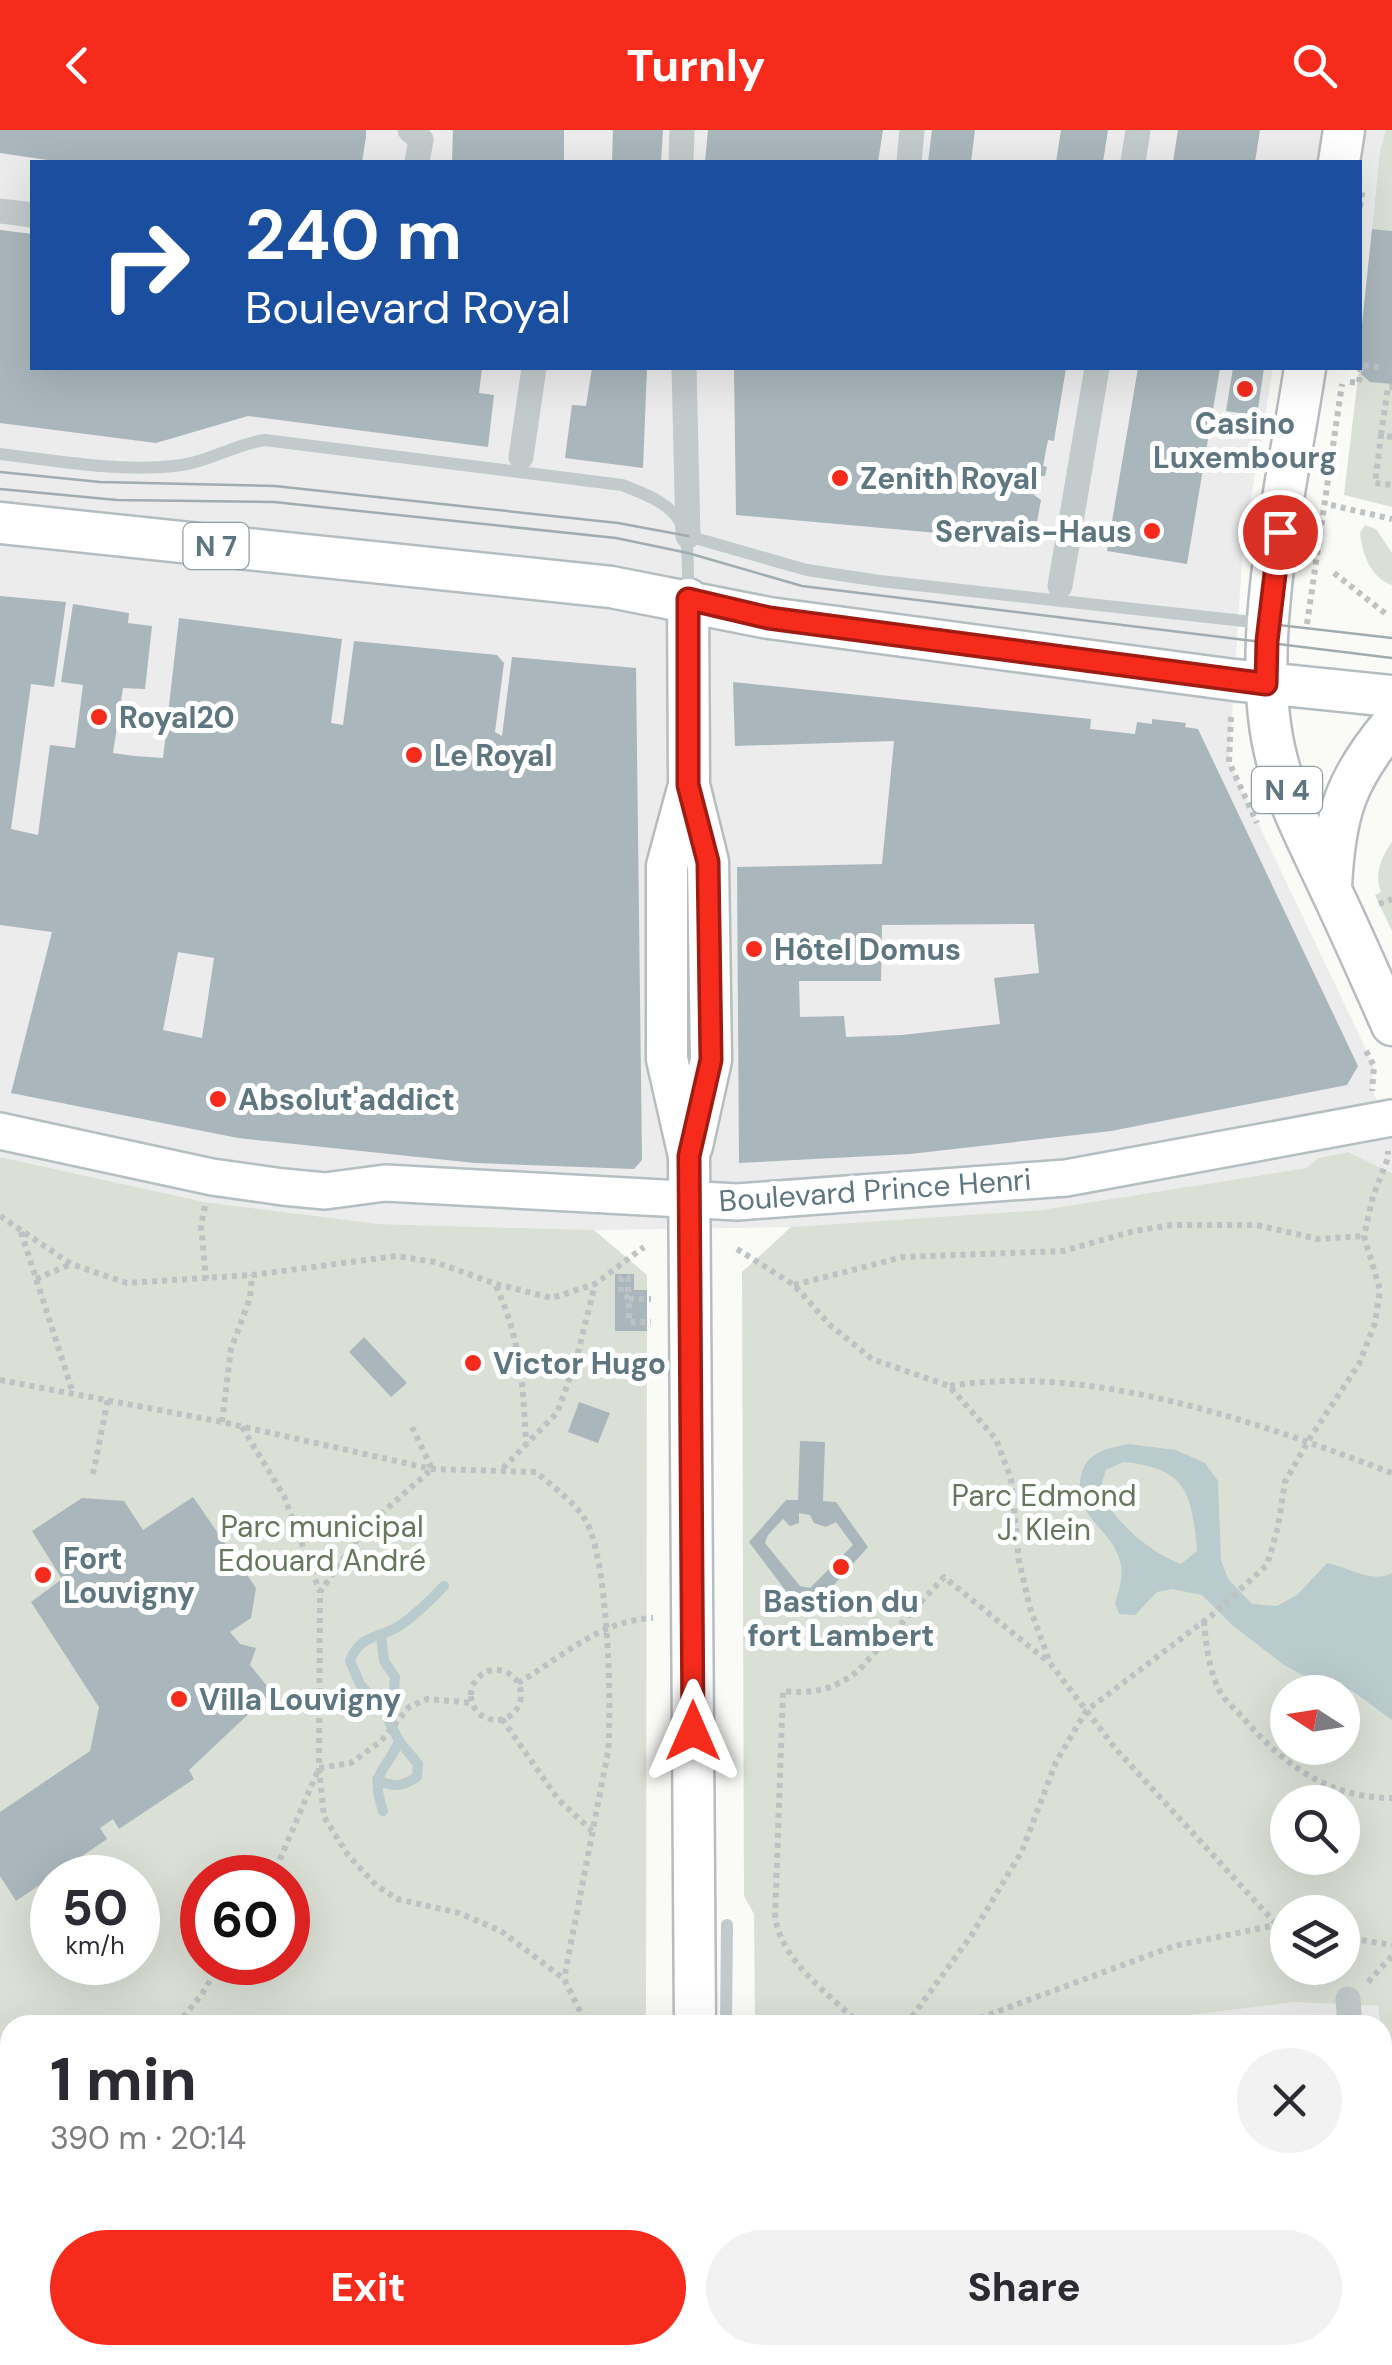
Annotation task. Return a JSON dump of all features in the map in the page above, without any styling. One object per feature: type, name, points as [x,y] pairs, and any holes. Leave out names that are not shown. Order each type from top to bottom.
[{"type":"main road","points":[[1339,160],[1344,130]]},
{"type":"main road","points":[[1305,370],[1275,565],[1266,684],[1392,696]]},
{"type":"main road","name":"N 7","points":[[0,523],[612,587],[769,618],[1266,684]]},
{"type":"main road","points":[[688,599],[688,785],[668,866],[667,1059],[689,1156],[695,2015]]},
{"type":"main road","name":"N 4","points":[[1266,684],[1277,761],[1298,822],[1331,890],[1379,1036]]},
{"type":"main road","name":"N 4","points":[[1331,890],[1334,834],[1343,799],[1362,762],[1392,724]]},
{"type":"main road","points":[[688,785],[708,862],[711,1060],[689,1156]]},
{"type":"main road","points":[[667,904],[671,894],[688,886],[705,894],[709,903]]},
{"type":"main road","name":"Boulevard Prince Henri","points":[[0,1131],[212,1177],[283,1187],[325,1190],[384,1183],[737,1202],[1066,1178],[1390,1143]]},
{"type":"street","points":[[410,130],[420,140],[417,160]]},
{"type":"street","points":[[681,160],[682,130]]},
{"type":"street","points":[[909,160],[912,130]]},
{"type":"street","points":[[1132,160],[1138,130]]},
{"type":"street","points":[[0,210],[30,215]]},
{"type":"street","points":[[522,458],[534,370]]},
{"type":"street","points":[[684,370],[688,536]]},
{"type":"street","points":[[1060,586],[1097,370]]},
{"type":"lane","points":[[0,454],[151,467],[186,465],[265,440],[622,485],[662,503],[678,516],[688,536],[688,599]]},
{"type":"lane","points":[[688,536],[807,570],[1269,624]]},
{"type":"lane","points":[[726,2015],[727,1925]]},
{"type":"path","points":[[1362,365],[1379,367]]},
{"type":"path","points":[[1353,383],[1359,383],[1360,370]]},
{"type":"path","points":[[1392,387],[1388,386],[1374,483],[1392,485]]},
{"type":"path","points":[[1382,435],[1392,436]]},
{"type":"path","points":[[1331,505],[1392,519]]},
{"type":"path","points":[[1334,574],[1386,614]]},
{"type":"path","points":[[1230,731],[1228,762],[1263,834]]},
{"type":"path","points":[[1379,904],[1392,899]]},
{"type":"path","points":[[913,2015],[972,1936],[1022,1850],[1056,1762],[1086,1711],[1212,1615],[1266,1565],[1278,1527],[1285,1482],[1359,1364],[1374,1323],[1380,1290],[1364,1236],[1390,1143],[1371,1087],[1379,1036]]},
{"type":"path","points":[[0,1216],[71,1264],[127,1283],[206,1280],[396,1256],[435,1262],[496,1284],[552,1298],[595,1284],[644,1247]]},
{"type":"path","points":[[794,1285],[904,1257],[1063,1251],[1172,1225],[1257,1226],[1318,1238],[1364,1236]]},
{"type":"path","points":[[201,1226],[206,1280]]},
{"type":"path","points":[[20,1231],[73,1393]]},
{"type":"path","points":[[736,1248],[794,1285],[830,1325],[872,1360],[949,1386],[1026,1379],[1164,1399],[1308,1441],[1392,1474]]},
{"type":"path","points":[[36,1280],[71,1264]]},
{"type":"path","points":[[222,1422],[230,1349],[250,1298],[252,1275]]},
{"type":"path","points":[[496,1284],[511,1317],[523,1368],[526,1443]]},
{"type":"path","points":[[502,1468],[557,1413],[576,1361],[595,1284]]},
{"type":"path","points":[[1380,1290],[1392,1298]]},
{"type":"path","points":[[651,1299],[629,1296],[627,1316],[651,1322]]},
{"type":"path","points":[[0,1380],[242,1426],[432,1469],[502,1468],[536,1472],[586,1520],[596,1556],[611,1717],[608,1752],[564,1979]]},
{"type":"path","points":[[949,1386],[996,1439],[1012,1479],[1019,1560],[1030,1608],[1050,1663]]},
{"type":"path","points":[[93,1474],[108,1400]]},
{"type":"path","points":[[242,1426],[284,1496],[320,1592],[319,1768],[324,1817],[348,1855],[376,1885],[397,1899],[459,1913],[501,1930],[564,1979],[582,2015]]},
{"type":"path","points":[[412,1427],[432,1469]]},
{"type":"path","points":[[320,1592],[366,1527],[432,1469]]},
{"type":"path","points":[[850,2015],[794,1962],[779,1939],[775,1918],[783,1691],[812,1693],[844,1682],[944,1576],[1050,1663],[1115,1748],[1270,1919]]},
{"type":"path","points":[[518,1682],[579,1642],[631,1620],[653,1618]]},
{"type":"path","points":[[1204,1621],[1206,1650],[1220,1692],[1270,1748],[1316,1783],[1392,1798]]},
{"type":"path","points":[[319,1768],[351,1763],[381,1741],[409,1707],[428,1699],[473,1704],[488,1719],[502,1720],[519,1705],[518,1682],[506,1672],[490,1671],[473,1688],[473,1704]]},
{"type":"path","points":[[502,1720],[558,1798],[592,1831]]},
{"type":"path","points":[[282,1855],[319,1768]]},
{"type":"path","points":[[988,2015],[1174,1946],[1270,1927]]},
{"type":"path","points":[[1360,1940],[1392,1945]]},
{"type":"path","points":[[185,2015],[207,1985]]},
{"type":"shaded area","points":[[0,130],[1386,130],[1380,150],[1372,228],[1392,231],[1392,364],[1362,360],[1362,160],[30,160],[30,370],[1273,370],[1243,545],[1229,762],[1374,1066],[1371,1087],[1392,1138],[1392,1173],[1348,1152],[1318,1158],[1306,1168],[1041,1210],[791,1227],[594,1230],[380,1224],[205,1202],[0,1157]]},
{"type":"shaded area","points":[[1128,1444],[1176,1450],[1205,1463],[1218,1481],[1221,1560],[1228,1579],[1252,1604],[1277,1606],[1297,1595],[1327,1563],[1368,1576],[1392,1573],[1392,1720],[1360,1697],[1360,1675],[1303,1675],[1231,1624],[1202,1595],[1172,1589],[1157,1592],[1135,1615],[1119,1614],[1115,1603],[1121,1580],[1117,1552],[1088,1513],[1080,1491],[1084,1468],[1098,1453]],"holes":[[[1123,1462],[1161,1470],[1182,1487],[1192,1513],[1197,1551],[1181,1564],[1135,1535],[1099,1493],[1106,1470]]]},
{"type":"shaded area","points":[[1295,2002],[1379,2006],[1379,2015],[1191,2015]]},
{"type":"green space","points":[[1386,130],[1392,130],[1392,231],[1372,229],[1380,150]]},
{"type":"green space","points":[[1362,360],[1392,364],[1392,507],[1344,495]]},
{"type":"green space","points":[[1365,525],[1376,529],[1392,553],[1392,585],[1378,577],[1365,557],[1360,533]]},
{"type":"green space","points":[[1392,842],[1392,931],[1375,895],[1381,892],[1380,866]]},
{"type":"green space","name":"Parc Edmond J. Klein","points":[[1348,1152],[1392,1173],[1392,2015],[1379,2015],[1378,2006],[1295,2002],[1191,2015],[755,2015],[754,1914],[744,1896],[742,1272],[791,1227],[1041,1210],[1306,1168],[1318,1158]]},
{"type":"green space","name":"Parc municipal Edouard André","points":[[0,1157],[205,1202],[380,1224],[594,1230],[647,1275],[646,2015],[0,2015]]},
{"type":"building","points":[[0,130],[366,130],[362,160],[47,160],[0,153]]},
{"type":"building","points":[[453,130],[564,130],[564,160],[452,160]]},
{"type":"building","points":[[613,130],[663,130],[661,160],[612,160]]},
{"type":"building","points":[[708,130],[883,130],[878,160],[705,160]]},
{"type":"building","points":[[932,130],[975,130],[971,160],[928,160]]},
{"type":"building","points":[[1061,130],[1108,130],[1103,160],[1056,160]]},
{"type":"building","points":[[1178,130],[1260,130],[1255,160],[1173,160]]},
{"type":"building","points":[[1372,229],[1392,231],[1392,384],[1370,382],[1361,374]]},
{"type":"building","points":[[0,230],[30,234],[30,370],[482,370],[479,393],[494,395],[488,447],[248,416],[156,443],[0,423]]},
{"type":"building","points":[[592,370],[647,370],[643,468],[565,458],[572,405],[586,406]]},
{"type":"building","name":"Zenith Royal","points":[[734,370],[1066,370],[1054,441],[1048,440],[1045,476],[1041,476],[1034,495],[1041,500],[1033,544],[989,539],[986,531],[969,529],[968,534],[960,535],[736,515]]},
{"type":"building","points":[[1138,370],[1220,370],[1187,564],[1107,551]]},
{"type":"building","name":"Casino Luxembourg","points":[[1233,370],[1264,370],[1257,416],[1226,411]]},
{"type":"building","points":[[0,596],[66,602],[54,687],[31,684],[11,829],[38,835],[50,745],[75,748],[83,685],[61,682],[73,604],[129,613],[128,623],[152,626],[145,689],[123,688],[113,753],[134,756],[163,758],[179,618],[342,639],[331,723],[343,725],[354,641],[497,655],[504,663],[495,732],[502,736],[512,657],[636,668],[642,1160],[634,1169],[475,1163],[238,1138],[11,1093],[52,932],[0,925]],"holes":[[[178,952],[214,958],[202,1038],[163,1030]]]},
{"type":"building","points":[[733,682],[1091,719],[1090,729],[1135,734],[1137,722],[1152,724],[1152,719],[1186,723],[1185,727],[1198,729],[1358,1066],[1347,1085],[1111,1131],[910,1154],[739,1163],[737,867],[882,864],[894,741],[735,746]],"holes":[[[1034,924],[1039,973],[994,978],[1000,1024],[846,1037],[844,1016],[800,1017],[799,981],[881,981],[882,925]]]},
{"type":"building","points":[[615,1274],[634,1274],[634,1290],[647,1290],[647,1331],[615,1331]]},
{"type":"building","points":[[364,1337],[407,1383],[391,1397],[349,1352]]},
{"type":"building","points":[[579,1402],[610,1413],[598,1443],[568,1432]]},
{"type":"building","name":"Bastion du fort Lambert","points":[[800,1441],[825,1442],[823,1501],[836,1502],[868,1547],[814,1607],[798,1607],[749,1542],[786,1500],[798,1500]],"holes":[[[799,1513],[810,1515],[814,1523],[826,1527],[836,1522],[853,1545],[810,1588],[800,1586],[765,1543],[783,1519],[790,1526],[799,1523]]]},
{"type":"building","name":"Villa Louvigny","points":[[193,1497],[256,1588],[251,1618],[230,1632],[240,1644],[256,1648],[250,1665],[272,1692],[189,1770],[194,1779],[119,1829],[113,1819],[100,1828],[107,1839],[84,1855],[30,1855],[30,1891],[16,1901],[0,1876],[0,1812],[90,1751],[99,1707],[31,1602],[62,1579],[32,1531],[82,1498],[124,1501],[143,1530]]},
{"type":"waterway","points":[[383,1811],[378,1779],[399,1741],[385,1713],[360,1684],[350,1661],[365,1641],[401,1625],[444,1586]]},
{"type":"waterway","points":[[381,1634],[384,1661],[395,1677],[394,1690]]},
{"type":"waterway","points":[[377,1779],[397,1785],[417,1777],[418,1764],[399,1741]]},
{"type":"tram line","points":[[0,472],[100,482],[275,486],[618,523],[688,536]]},
{"type":"tram line","points":[[0,489],[117,500],[274,502],[616,538],[688,553],[802,586],[1392,658]]},
{"type":"tram line","points":[[1269,624],[1392,638]]},
{"type":"place","name":"Casino Luxembourg","points":[[1245,389]]},
{"type":"place","name":"Zenith Royal","points":[[840,478]]},
{"type":"place","name":"Servais-Haus","points":[[1152,531]]},
{"type":"place","name":"Royal20","points":[[99,717]]},
{"type":"place","name":"Le Royal","points":[[414,755]]},
{"type":"place","name":"Hôtel Domus","points":[[754,949]]},
{"type":"place","name":"Absolut'addict","points":[[218,1099]]},
{"type":"place","name":"Victor Hugo","points":[[473,1363]]},
{"type":"place","name":"Bastion du fort Lambert","points":[[841,1567]]},
{"type":"place","name":"Fort Louvigny","points":[[43,1575]]},
{"type":"place","name":"Villa Louvigny","points":[[179,1699]]},
{"type":"route","points":[[693,1731],[689,1156],[711,1060],[708,862],[688,785],[688,599],[769,618],[1266,684],[1280,532]]}]
